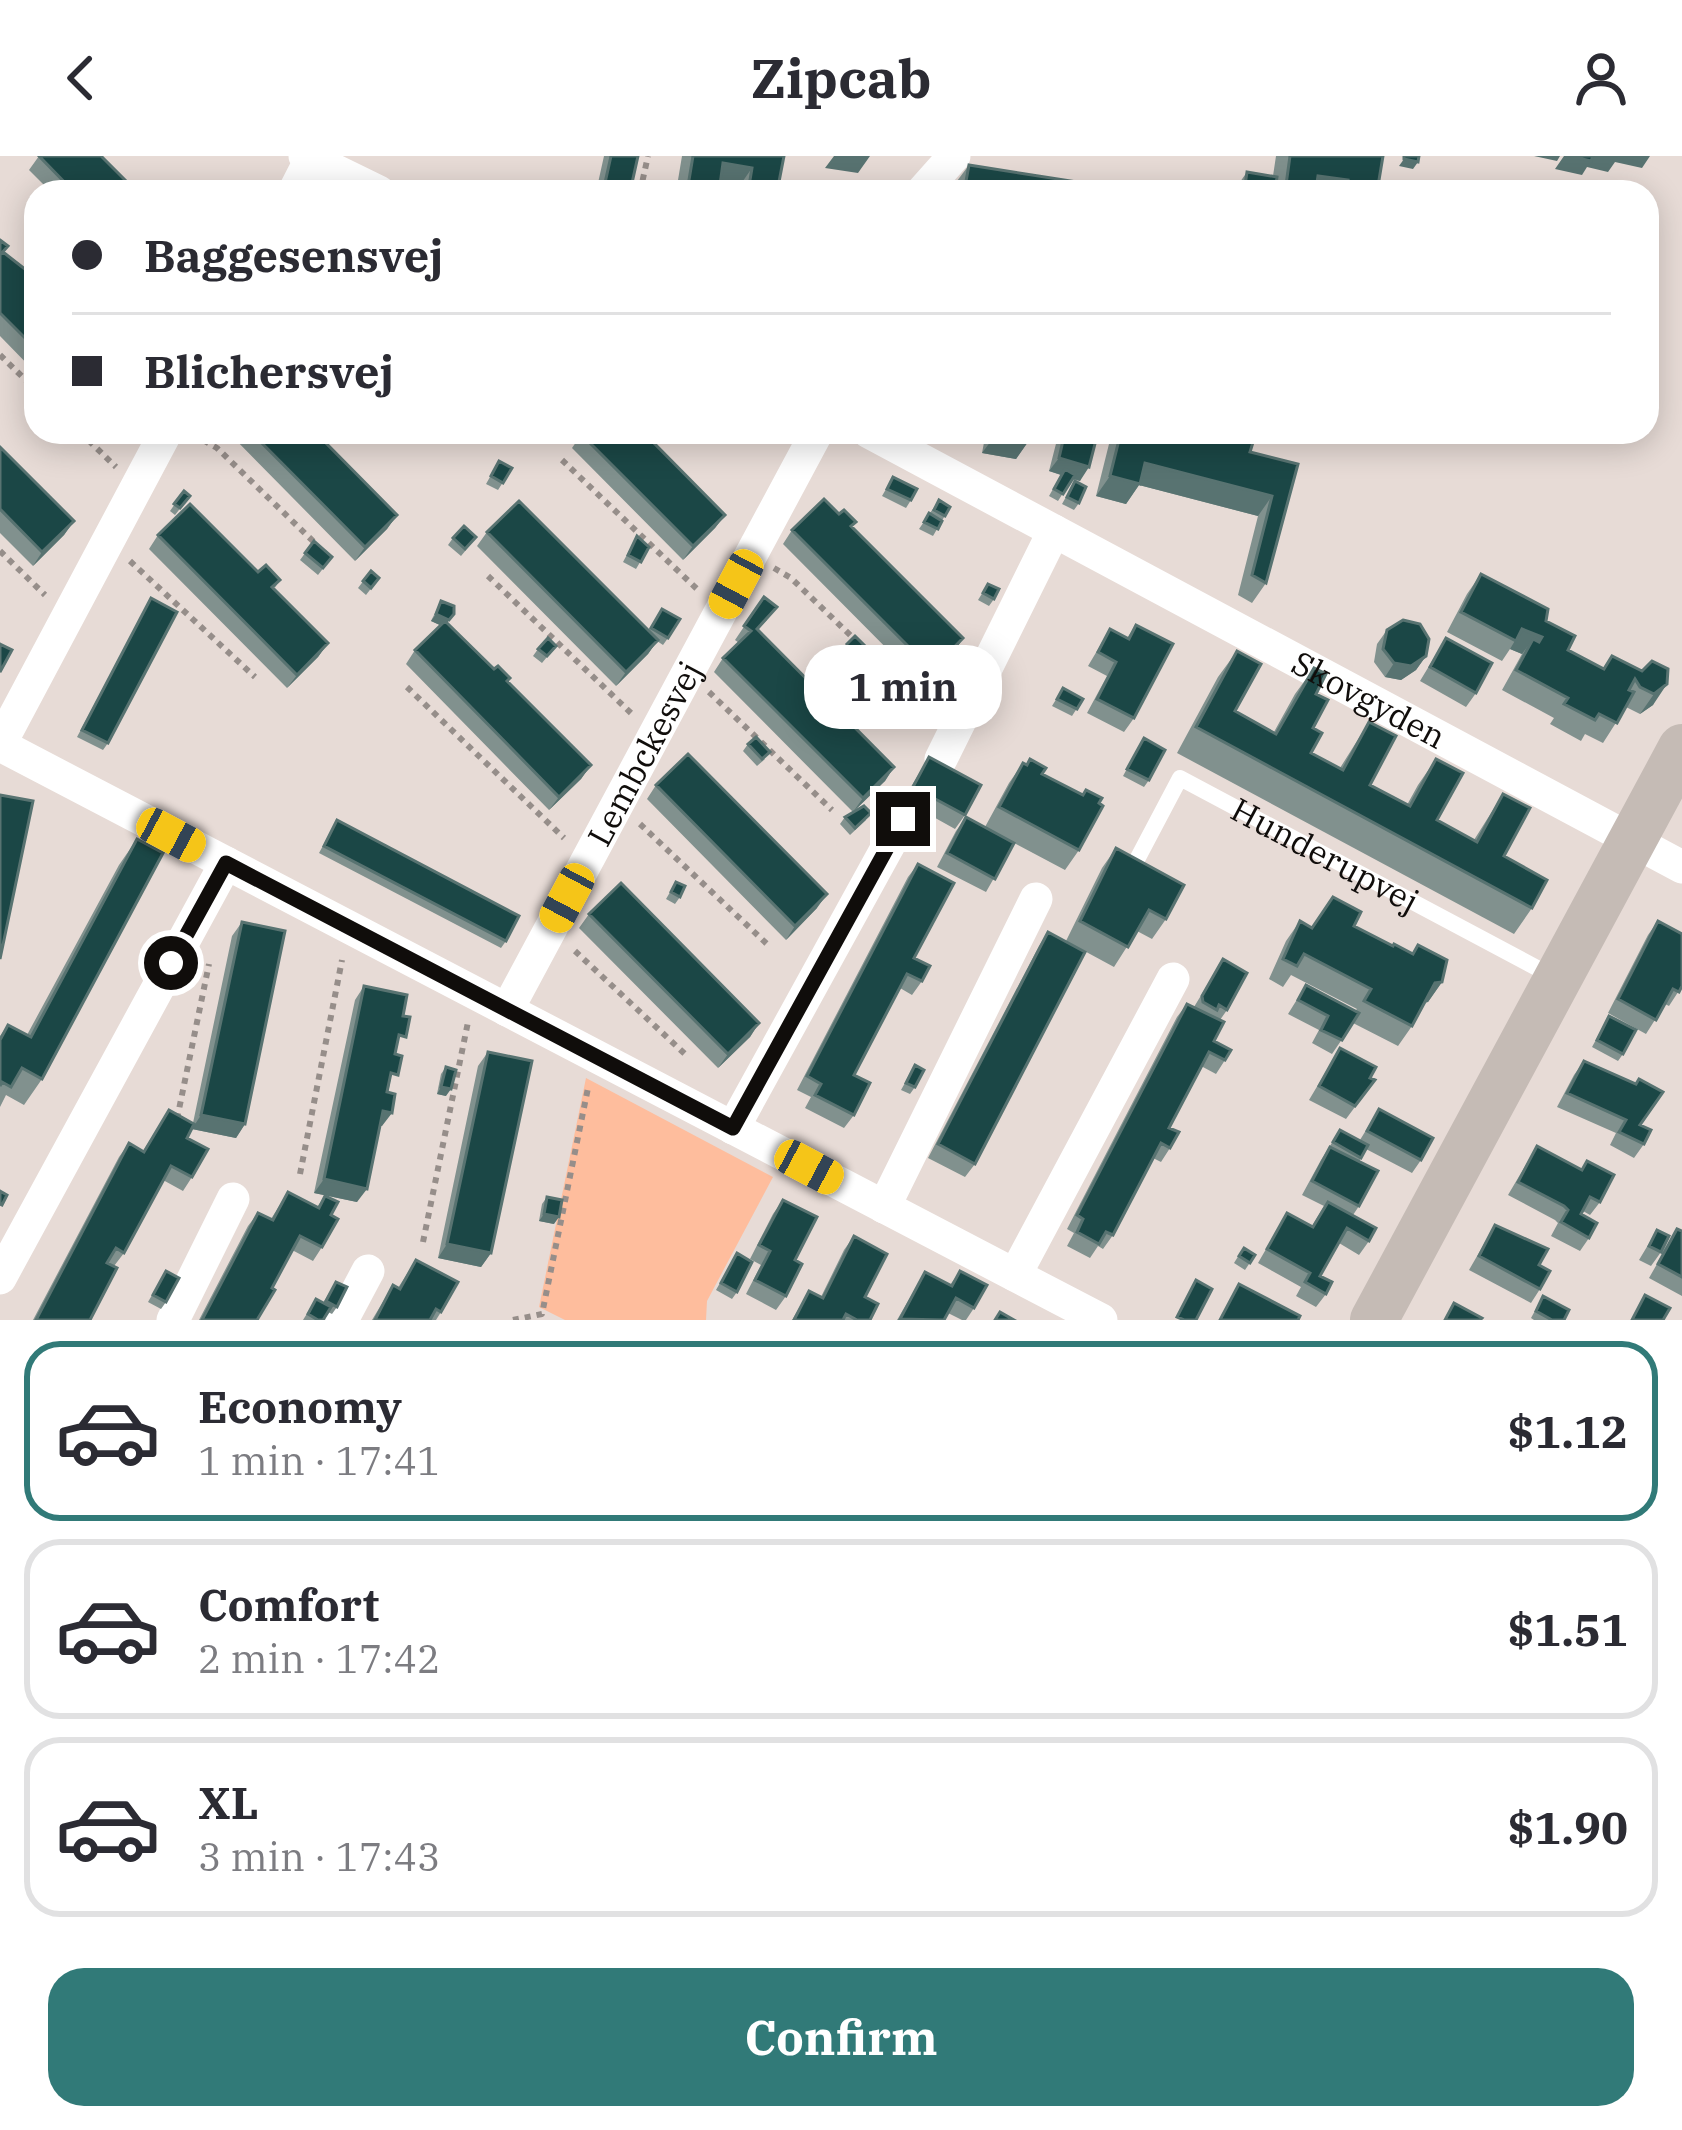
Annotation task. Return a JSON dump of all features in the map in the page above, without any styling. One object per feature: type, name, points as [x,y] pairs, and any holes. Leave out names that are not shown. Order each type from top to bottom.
[{"type":"street","points":[[933,180],[954,156]]},
{"type":"street","points":[[319,160],[357,180]]},
{"type":"street","points":[[159,444],[0,744],[1101,1320]]},
{"type":"street","name":"Lembckesvej","points":[[507,1010],[812,444]]},
{"type":"street","name":"Skovgyden","points":[[891,444],[1682,867]]},
{"type":"street","points":[[941,759],[1054,531]]},
{"type":"street","points":[[1374,1320],[1682,748]]},
{"type":"street","points":[[733,1128],[903,819]]},
{"type":"street","points":[[0,1278],[226,863]]},
{"type":"street","points":[[884,1207],[1036,899]]},
{"type":"street","points":[[1015,1275],[1173,979]]},
{"type":"street","points":[[173,1320],[233,1199]]},
{"type":"street","points":[[342,1320],[368,1270]]},
{"type":"lane","name":"Hunderupvej","points":[[1132,869],[1180,778],[1558,979]]},
{"type":"path","points":[[0,355],[24,378]]},
{"type":"path","points":[[92,444],[136,487]]},
{"type":"path","points":[[210,444],[328,556]]},
{"type":"path","points":[[562,460],[721,612]]},
{"type":"path","points":[[105,546],[142,568],[255,677]]},
{"type":"path","points":[[0,551],[68,617]]},
{"type":"path","points":[[751,556],[791,578],[904,687]]},
{"type":"path","points":[[488,576],[655,736]]},
{"type":"path","points":[[686,676],[704,686],[832,810]]},
{"type":"path","points":[[406,687],[587,860]]},
{"type":"path","points":[[615,809],[647,828],[768,945]]},
{"type":"path","points":[[177,1119],[212,950],[192,924]]},
{"type":"path","points":[[300,1174],[349,927]]},
{"type":"path","points":[[582,955],[686,1055]]},
{"type":"path","points":[[423,1242],[474,992]]},
{"type":"path","points":[[513,1320],[542,1314],[594,1055]]},
{"type":"shaded area","points":[[586,1078],[773,1177],[707,1301],[706,1320],[565,1320],[539,1307]]},
{"type":"building","points":[[39,156],[101,156],[125,180],[62,180]]},
{"type":"building","points":[[611,156],[638,156],[633,180],[606,180]]},
{"type":"building","points":[[693,156],[784,156],[779,180],[750,180],[752,168],[723,163],[721,180],[689,180]]},
{"type":"building","points":[[1290,156],[1383,156],[1379,180],[1318,176],[1317,180],[1287,180]]},
{"type":"building","points":[[969,165],[1064,180],[966,180]]},
{"type":"building","points":[[1247,172],[1277,180],[1246,180]]},
{"type":"building","points":[[3,252],[24,268],[24,337],[0,313]]},
{"type":"building","points":[[263,444],[327,444],[397,515],[365,547]]},
{"type":"building","points":[[591,444],[655,444],[725,515],[693,546]]},
{"type":"building","points":[[1062,444],[1095,444],[1089,467],[1059,458]]},
{"type":"building","points":[[1118,444],[1252,444],[1250,452],[1298,464],[1266,583],[1252,575],[1272,496],[1145,463],[1140,484],[1110,476]]},
{"type":"building","points":[[0,447],[74,521],[42,552],[0,509]]},
{"type":"building","points":[[499,461],[512,468],[503,483],[491,476]]},
{"type":"building","points":[[1065,469],[1075,475],[1063,494],[1054,489]]},
{"type":"building","points":[[893,477],[917,489],[911,500],[887,489]]},
{"type":"building","points":[[1075,481],[1086,487],[1079,503],[1067,497]]},
{"type":"building","points":[[184,491],[190,496],[180,508],[174,504]]},
{"type":"building","points":[[824,499],[856,522],[851,526],[963,638],[932,670],[792,530]]},
{"type":"building","points":[[939,500],[950,507],[945,516],[934,510]]},
{"type":"building","points":[[519,501],[658,640],[626,672],[487,532]]},
{"type":"building","points":[[190,504],[258,572],[266,565],[280,580],[272,587],[328,643],[297,675],[158,535]]},
{"type":"building","points":[[929,513],[942,521],[938,529],[924,522]]},
{"type":"building","points":[[464,526],[476,537],[465,549],[453,538]]},
{"type":"building","points":[[637,536],[649,547],[641,562],[628,555]]},
{"type":"building","points":[[314,541],[332,557],[323,568],[305,553]]},
{"type":"building","points":[[371,571],[379,578],[371,588],[363,581]]},
{"type":"building","points":[[1481,574],[1548,609],[1546,621],[1575,636],[1568,650],[1604,669],[1612,656],[1642,671],[1652,661],[1668,669],[1667,684],[1654,694],[1635,679],[1629,690],[1634,692],[1617,723],[1599,714],[1595,720],[1564,704],[1568,698],[1516,670],[1533,639],[1539,642],[1542,637],[1522,629],[1516,641],[1461,612]]},
{"type":"building","points":[[988,584],[999,589],[994,599],[983,593]]},
{"type":"building","points":[[764,597],[777,607],[757,629],[894,767],[863,798],[723,658],[751,631],[744,626]]},
{"type":"building","points":[[151,598],[177,612],[108,743],[82,730]]},
{"type":"building","points":[[441,601],[454,606],[449,620],[436,614]]},
{"type":"building","points":[[662,609],[680,619],[668,638],[651,628]]},
{"type":"building","points":[[1403,620],[1420,624],[1429,639],[1426,656],[1411,666],[1394,663],[1383,649],[1387,630]]},
{"type":"building","points":[[445,621],[494,669],[498,666],[510,678],[507,681],[591,765],[559,797],[415,650]]},
{"type":"building","points":[[1136,625],[1173,644],[1134,718],[1097,699],[1116,662],[1098,652],[1110,629],[1129,639]]},
{"type":"building","points":[[855,636],[866,647],[857,655],[847,644]]},
{"type":"building","points":[[548,638],[556,646],[547,656],[538,649]]},
{"type":"building","points":[[1446,638],[1492,663],[1476,693],[1430,667]]},
{"type":"building","points":[[0,644],[12,650],[0,672]]},
{"type":"building","points":[[1237,651],[1261,664],[1235,711],[1276,734],[1314,668],[1326,674],[1316,694],[1328,700],[1313,728],[1322,733],[1311,753],[1343,770],[1369,722],[1396,736],[1370,785],[1410,806],[1436,759],[1463,773],[1437,820],[1477,842],[1503,794],[1530,808],[1504,856],[1547,880],[1532,908],[1196,727]]},
{"type":"building","points":[[881,664],[893,675],[884,686],[872,673]]},
{"type":"building","points":[[941,666],[952,676],[930,702],[918,690]]},
{"type":"building","points":[[1063,688],[1083,699],[1077,709],[1057,699]]},
{"type":"building","points":[[756,737],[770,752],[762,759],[748,744]]},
{"type":"building","points":[[1144,738],[1165,750],[1149,780],[1127,769]]},
{"type":"building","points":[[688,754],[827,894],[795,926],[656,785]]},
{"type":"building","points":[[929,757],[981,785],[965,815],[913,787]]},
{"type":"building","points":[[1030,759],[1046,768],[1042,774],[1083,795],[1086,790],[1102,798],[1103,806],[1079,850],[999,807],[1023,763],[1027,765]]},
{"type":"building","points":[[0,795],[33,801],[0,959]]},
{"type":"building","points":[[864,806],[871,813],[855,828],[845,817]]},
{"type":"building","points":[[966,817],[1014,843],[995,879],[947,853]]},
{"type":"building","points":[[337,820],[519,916],[506,941],[324,846]]},
{"type":"building","points":[[137,839],[163,853],[42,1079],[22,1068],[11,1087],[2,1082],[0,1086],[0,1040],[8,1025],[31,1037]]},
{"type":"building","points":[[1116,848],[1184,885],[1166,919],[1149,910],[1128,947],[1080,921]]},
{"type":"building","points":[[918,864],[954,883],[914,958],[930,966],[922,981],[907,974],[854,1075],[870,1083],[854,1115],[815,1095],[821,1084],[807,1076]]},
{"type":"building","points":[[676,882],[685,886],[680,897],[671,892]]},
{"type":"building","points":[[621,883],[759,1023],[728,1054],[589,914]]},
{"type":"building","points":[[1333,897],[1361,912],[1354,926],[1413,954],[1418,945],[1447,960],[1442,982],[1435,983],[1412,1026],[1364,1001],[1371,989],[1304,954],[1297,966],[1283,959],[1300,921],[1312,928]]},
{"type":"building","points":[[1658,921],[1682,934],[1682,986],[1679,992],[1673,989],[1656,1020],[1618,999]]},
{"type":"building","points":[[242,922],[285,931],[245,1124],[201,1115]]},
{"type":"building","points":[[1048,932],[1085,952],[975,1164],[938,1144]]},
{"type":"building","points":[[1223,959],[1247,973],[1227,1010],[1219,1005],[1217,1010],[1203,1002],[1202,996]]},
{"type":"building","points":[[1306,985],[1359,1013],[1342,1040],[1321,1030],[1328,1016],[1298,1000]]},
{"type":"building","points":[[364,986],[407,995],[403,1016],[410,1017],[406,1037],[399,1035],[398,1075],[391,1073],[387,1092],[395,1094],[392,1113],[383,1111],[367,1189],[324,1179]]},
{"type":"building","points":[[1187,1004],[1224,1022],[1214,1041],[1231,1050],[1225,1060],[1209,1052],[1169,1128],[1179,1132],[1170,1148],[1161,1143],[1113,1235],[1106,1232],[1099,1244],[1077,1232],[1083,1219],[1077,1215]]},
{"type":"building","points":[[1609,1016],[1636,1030],[1623,1054],[1597,1040]]},
{"type":"building","points":[[1340,1048],[1376,1067],[1370,1078],[1375,1080],[1355,1106],[1319,1086]]},
{"type":"building","points":[[488,1052],[532,1061],[491,1253],[447,1244]]},
{"type":"building","points":[[1584,1061],[1663,1092],[1640,1125],[1651,1130],[1644,1144],[1619,1132],[1626,1120],[1567,1093]]},
{"type":"building","points":[[915,1065],[924,1070],[915,1087],[906,1083]]},
{"type":"building","points":[[446,1067],[456,1070],[451,1089],[441,1087]]},
{"type":"building","points":[[1379,1109],[1433,1138],[1421,1160],[1367,1131]]},
{"type":"building","points":[[169,1110],[194,1124],[187,1138],[208,1149],[192,1177],[171,1166],[124,1253],[116,1248],[107,1263],[117,1268],[90,1320],[36,1320],[129,1143],[144,1152]]},
{"type":"building","points":[[1340,1130],[1368,1145],[1361,1158],[1333,1142]]},
{"type":"building","points":[[1537,1146],[1582,1170],[1587,1161],[1614,1175],[1600,1202],[1590,1197],[1581,1214],[1597,1223],[1589,1238],[1561,1222],[1568,1210],[1564,1206],[1518,1182]]},
{"type":"building","points":[[1330,1147],[1378,1171],[1359,1206],[1312,1181]]},
{"type":"building","points":[[288,1192],[319,1208],[325,1196],[338,1202],[331,1215],[338,1219],[322,1247],[300,1236],[257,1320],[202,1320],[258,1213],[273,1220]]},
{"type":"building","points":[[547,1197],[562,1200],[559,1217],[544,1214]]},
{"type":"building","points":[[783,1200],[817,1217],[795,1260],[802,1264],[786,1296],[755,1280],[770,1251],[759,1245]]},
{"type":"building","points":[[1328,1202],[1376,1228],[1369,1241],[1347,1228],[1320,1276],[1332,1282],[1326,1294],[1305,1282],[1310,1273],[1267,1249],[1287,1213],[1313,1227]]},
{"type":"building","points":[[1495,1225],[1548,1249],[1539,1265],[1550,1271],[1540,1289],[1479,1256]]},
{"type":"building","points":[[1677,1229],[1682,1231],[1682,1277],[1658,1264]]},
{"type":"building","points":[[1657,1230],[1669,1236],[1661,1252],[1649,1246]]},
{"type":"building","points":[[854,1236],[887,1254],[865,1297],[878,1304],[870,1320],[846,1314],[843,1320],[794,1320],[809,1291],[823,1298]]},
{"type":"building","points":[[1244,1248],[1255,1255],[1250,1263],[1239,1256]]},
{"type":"building","points":[[737,1253],[752,1262],[737,1292],[721,1283]]},
{"type":"building","points":[[416,1260],[458,1282],[441,1312],[436,1309],[430,1320],[375,1320],[393,1285],[400,1289]]},
{"type":"building","points":[[166,1271],[179,1278],[166,1302],[153,1295]]},
{"type":"building","points":[[960,1271],[987,1285],[974,1308],[956,1298],[944,1320],[900,1319],[925,1272],[952,1286]]},
{"type":"building","points":[[1196,1280],[1212,1289],[1196,1320],[1184,1320],[1177,1317]]},
{"type":"building","points":[[336,1282],[347,1287],[337,1307],[326,1301]]},
{"type":"building","points":[[1239,1284],[1300,1316],[1298,1320],[1220,1320]]},
{"type":"building","points":[[1645,1295],[1670,1308],[1663,1320],[1632,1320]]},
{"type":"building","points":[[1543,1296],[1569,1310],[1564,1320],[1552,1320],[1536,1311]]},
{"type":"building","points":[[316,1299],[331,1307],[323,1320],[308,1314]]},
{"type":"building","points":[[1454,1303],[1482,1318],[1445,1320]]},
{"type":"route","points":[[171,963],[226,863],[733,1128],[903,819]]}]
